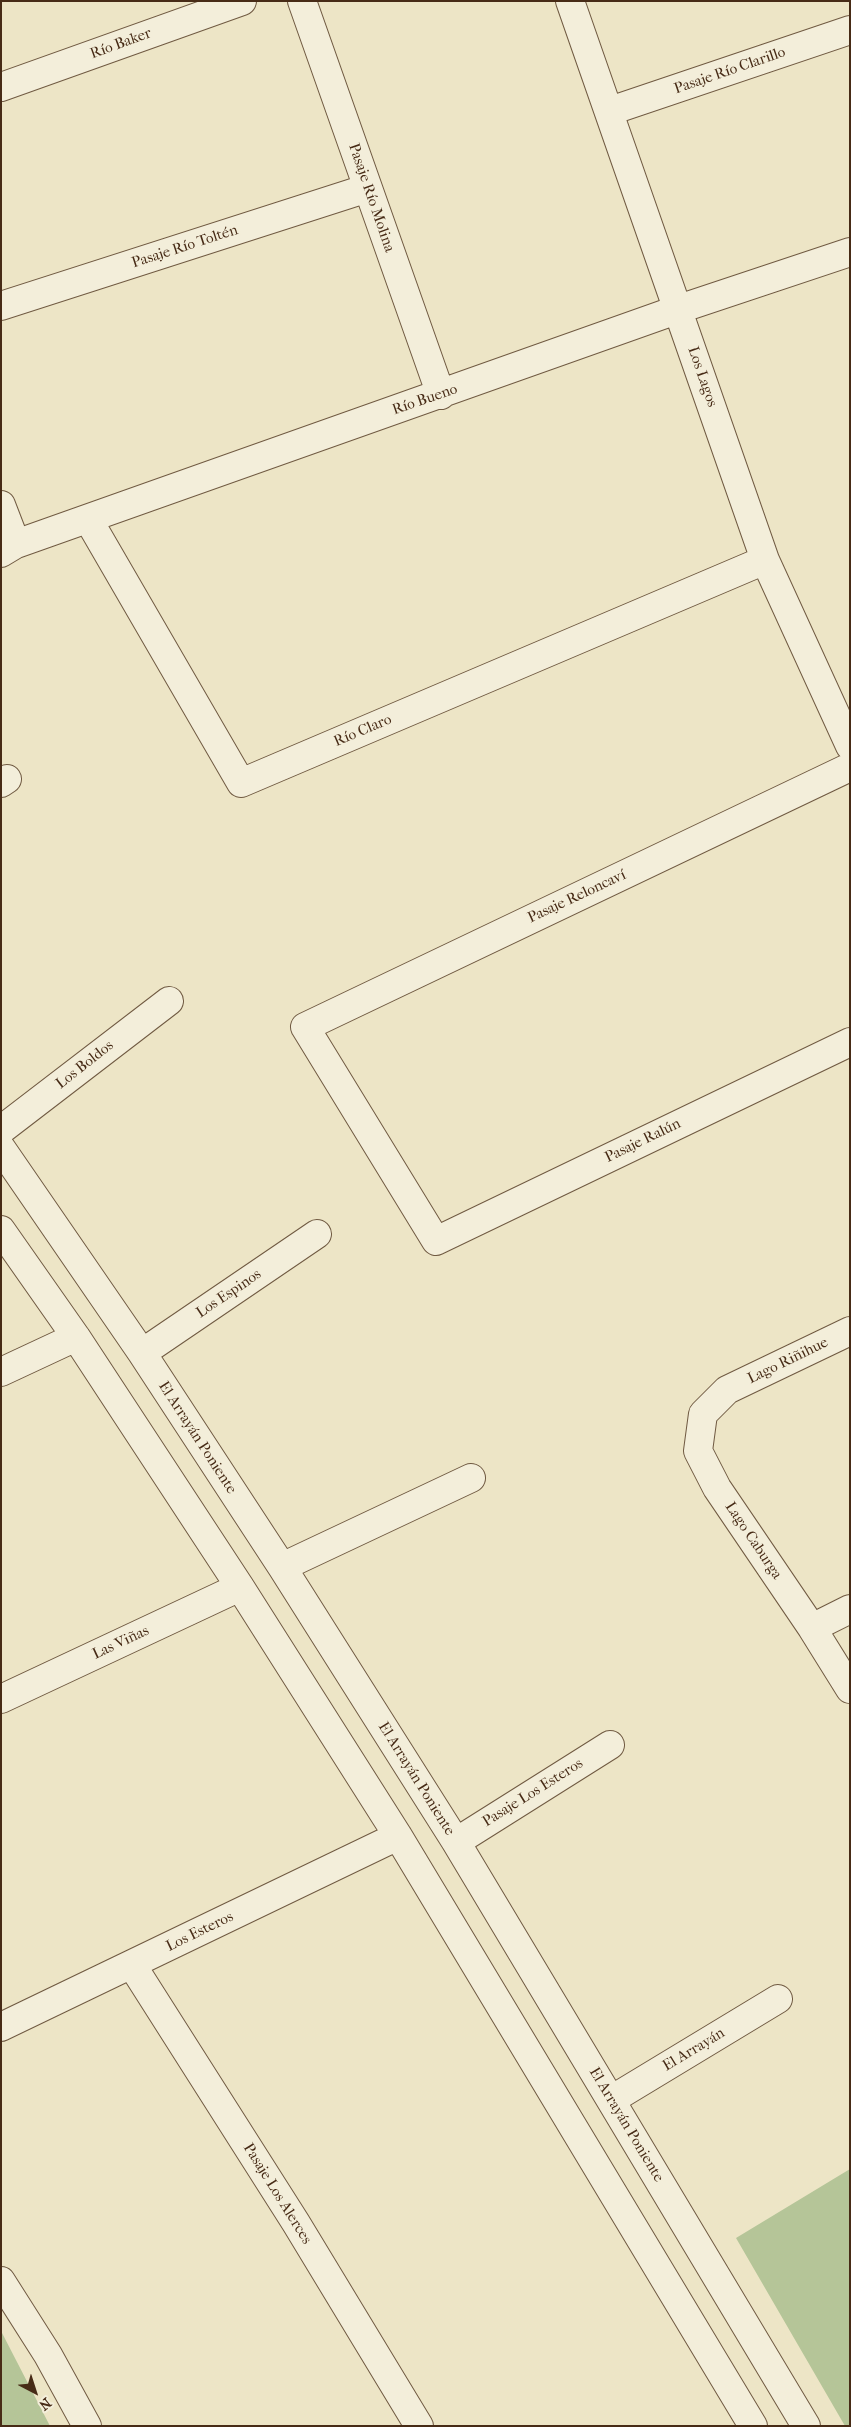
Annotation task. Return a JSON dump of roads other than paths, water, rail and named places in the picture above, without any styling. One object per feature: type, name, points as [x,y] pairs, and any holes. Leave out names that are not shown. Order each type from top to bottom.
[{"type":"street","name":"Pasaje Río Molina","points":[[302,1],[441,395]]},
{"type":"street","name":"Los Lagos","points":[[570,1],[766,560],[850,746]]},
{"type":"street","name":"Río Baker","points":[[1,88],[228,3]]},
{"type":"street","name":"Pasaje Río Clarillo","points":[[610,111],[850,30]]},
{"type":"street","name":"Pasaje Río Toltén","points":[[1,306],[368,188]]},
{"type":"street","name":"Río Bueno","points":[[8,549],[679,309],[850,252]]},
{"type":"street","points":[[1,505],[8,549]]},
{"type":"street","name":"Río Claro","points":[[88,519],[241,783],[766,560]]},
{"type":"street","name":"Pasaje Reloncaví","points":[[436,1240],[305,1026],[850,767]]},
{"type":"street","name":"Los Boldos","points":[[1,1130],[169,1001]]},
{"type":"street","name":"Pasaje Ralún","points":[[436,1240],[850,1042]]},
{"type":"street","name":"El Arrayán Poniente","points":[[1,1148],[142,1353],[282,1567],[456,1842],[806,2426]]},
{"type":"street","points":[[1,1230],[76,1337],[240,1586],[398,1836],[753,2426]]},
{"type":"street","name":"Los Espinos","points":[[142,1353],[317,1234]]},
{"type":"street","name":"Lago Riñihue","points":[[727,1390],[850,1331]]},
{"type":"street","points":[[1,1372],[76,1337]]},
{"type":"street","name":"Lago Caburga","points":[[727,1390],[702,1414],[698,1450],[717,1488],[812,1628],[850,1689]]},
{"type":"street","points":[[282,1567],[471,1478]]},
{"type":"street","name":"Las Viñas","points":[[1,1699],[240,1586]]},
{"type":"street","points":[[812,1628],[850,1609]]},
{"type":"street","name":"Pasaje Los Esteros","points":[[456,1842],[610,1745]]},
{"type":"street","name":"Los Esteros","points":[[1,2027],[398,1836]]},
{"type":"street","name":"Pasaje Los Alerces","points":[[132,1965],[296,2223],[418,2426]]},
{"type":"street","name":"El Arrayán","points":[[611,2100],[778,1999]]},
{"type":"street","points":[[1,2281],[48,2355],[87,2426]]}]
